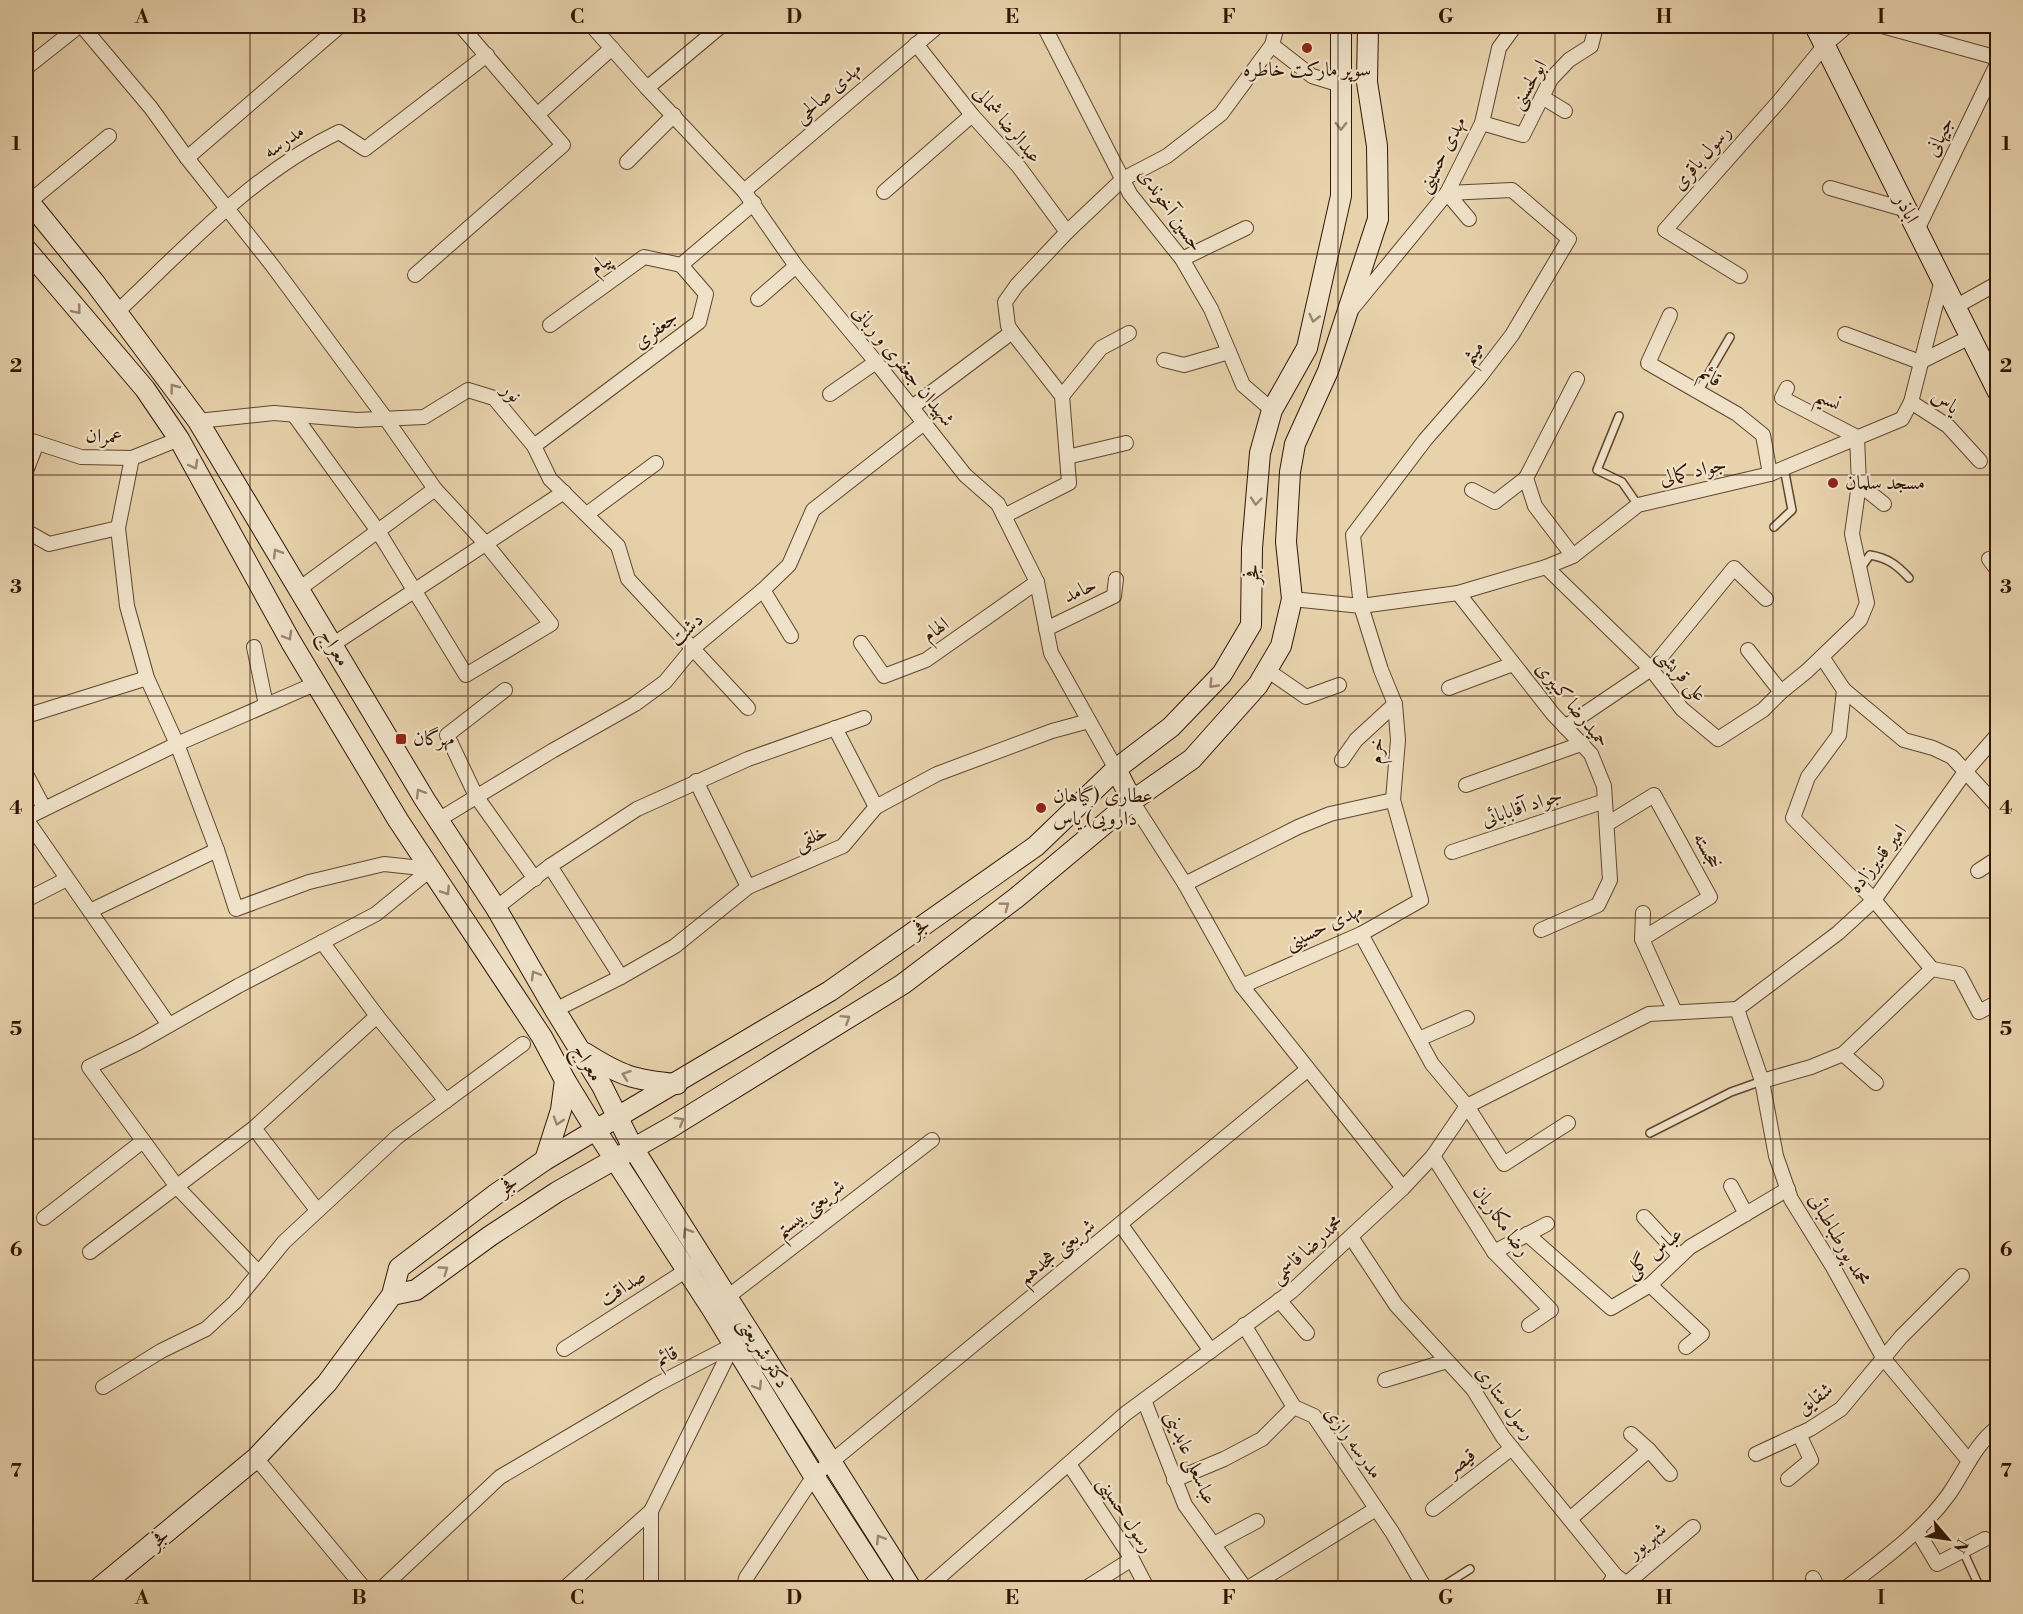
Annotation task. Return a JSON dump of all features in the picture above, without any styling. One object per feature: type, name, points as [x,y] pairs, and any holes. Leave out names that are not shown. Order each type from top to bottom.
[{"type":"main road","name":"فجر","points":[[99,1588],[256,1458],[327,1383],[392,1295],[399,1268],[544,1160],[830,991],[1036,846],[1116,768],[1171,728],[1222,674],[1251,625],[1252,548],[1260,453],[1272,410],[1307,348],[1341,196],[1341,26]]},
{"type":"main road","points":[[392,1295],[416,1290],[528,1211],[903,984],[1016,898],[1132,801],[1191,759],[1258,685],[1281,646],[1292,599],[1286,542],[1290,472],[1295,444],[1328,371],[1377,219],[1377,146],[1367,82],[1368,26]]},
{"type":"main road","name":"اباذر","points":[[1815,26],[1998,392]]},
{"type":"main road","name":"معراج","points":[[27,200],[117,312],[198,420],[438,820],[496,908],[602,1086],[616,1117]]},
{"type":"main road","name":"معراج","points":[[26,249],[145,389],[179,439],[291,642],[398,820],[542,1037],[595,1130]]},
{"type":"main road","points":[[49,276],[74,257]]},
{"type":"main road","points":[[1116,768],[1132,801]]},
{"type":"main road","points":[[580,1050],[622,1075],[645,1081],[677,1083]]},
{"type":"main road","points":[[544,1160],[561,1110],[565,1080]]},
{"type":"main road","name":"دکتر شریعتی","points":[[616,1117],[633,1148],[704,1259],[733,1345],[886,1588]]},
{"type":"main road","name":"دکتر شریعتی","points":[[595,1130],[686,1270],[750,1334],[911,1588]]},
{"type":"main road","points":[[648,1171],[648,1151],[656,1135]]},
{"type":"street","points":[[26,68],[80,26],[152,108],[187,158],[272,265],[435,489],[486,544],[551,624],[466,675],[378,531],[294,415]]},
{"type":"street","points":[[187,158],[340,26]]},
{"type":"street","points":[[416,275],[563,146],[461,26]]},
{"type":"street","name":"شهیدان جعفری و ربانی","points":[[592,26],[744,191],[796,266],[876,362],[965,476],[998,504],[1037,582],[1051,653],[1116,768]]},
{"type":"street","points":[[647,88],[721,26]]},
{"type":"street","name":"مهدی صالحی","points":[[744,191],[938,26]]},
{"type":"street","name":"حسین آخوندی","points":[[1044,26],[1130,194],[1182,260],[1211,309],[1243,386],[1272,410]]},
{"type":"street","points":[[1004,516],[1069,483],[1062,396],[1008,326],[1005,302],[1017,285],[1067,232],[1122,179],[1167,156],[1221,114],[1272,45],[1277,26]]},
{"type":"street","name":"مهدی حسینی","points":[[1348,313],[1379,279],[1447,193],[1482,123],[1499,48],[1515,26]]},
{"type":"street","name":"ابولحسنی","points":[[1482,123],[1523,135],[1551,79],[1563,66],[1591,46],[1596,26]]},
{"type":"street","points":[[1825,45],[1847,26]]},
{"type":"street","points":[[1882,26],[1998,60]]},
{"type":"street","name":"عبدالرضا شمالی","points":[[916,44],[972,115],[1019,167],[1067,232]]},
{"type":"street","points":[[1272,45],[1312,76],[1341,85]]},
{"type":"street","name":"رسول باقری","points":[[1740,276],[1665,230],[1781,99],[1825,45]]},
{"type":"street","points":[[537,114],[612,48]]},
{"type":"street","name":"مدرسه","points":[[117,312],[226,208],[308,146],[339,132],[365,149],[487,55]]},
{"type":"street","name":"جیهانی","points":[[1917,230],[1998,60]]},
{"type":"street","points":[[1542,97],[1565,111]]},
{"type":"street","points":[[627,162],[674,115]]},
{"type":"street","points":[[884,192],[972,115]]},
{"type":"street","points":[[27,200],[110,136]]},
{"type":"street","points":[[1830,188],[1907,210]]},
{"type":"street","name":"میثم","points":[[1361,606],[1353,535],[1425,440],[1479,378],[1512,335],[1569,239],[1512,190],[1447,193]]},
{"type":"street","points":[[1447,193],[1469,219]]},
{"type":"street","points":[[681,264],[754,203]]},
{"type":"street","points":[[1182,260],[1246,228]]},
{"type":"street","name":"پیام","points":[[550,325],[644,257],[681,264]]},
{"type":"street","name":"جعفری","points":[[534,446],[699,322],[706,294],[681,264]]},
{"type":"street","points":[[758,299],[796,266]]},
{"type":"street","name":"جواد کمالی","points":[[1292,599],[1361,606],[1458,593],[1546,567],[1573,556],[1638,505],[1770,474],[1902,419],[1911,402],[1942,280]]},
{"type":"street","points":[[1955,307],[1998,283]]},
{"type":"street","name":"قائم","points":[[1670,315],[1648,363],[1737,414],[1763,435],[1770,474]]},
{"type":"street","points":[[912,407],[1012,332]]},
{"type":"street","points":[[1062,396],[1101,348],[1129,333]]},
{"type":"street","points":[[1845,334],[1920,362],[1970,337]]},
{"type":"street","points":[[1164,360],[1184,365],[1229,352]]},
{"type":"street","points":[[830,394],[876,362]]},
{"type":"street","points":[[1472,490],[1495,502],[1526,478],[1576,379]]},
{"type":"street","name":"نور","points":[[198,420],[274,413],[357,420],[424,417],[468,390],[494,398],[534,446],[550,479],[618,546],[628,579],[748,708]]},
{"type":"street","name":"نسیم","points":[[1784,393],[1857,437]]},
{"type":"street","name":"یاس","points":[[1911,402],[1948,426],[1980,460]]},
{"type":"street","name":"دشت","points":[[438,820],[635,704],[665,682],[693,648],[763,590],[789,565],[813,510],[924,423]]},
{"type":"street","name":"علی قریشی","points":[[1546,567],[1651,669],[1682,709],[1718,739],[1763,710],[1860,620],[1867,603],[1852,534],[1859,483],[1857,437]]},
{"type":"street","name":"عمران","points":[[31,441],[81,458],[132,458],[179,439]]},
{"type":"street","points":[[26,471],[31,441]]},
{"type":"street","points":[[1067,457],[1126,443]]},
{"type":"street","points":[[132,458],[118,528],[127,606],[147,678],[177,744],[217,850],[236,909],[309,882],[384,864],[431,869]]},
{"type":"street","points":[[587,514],[657,463]]},
{"type":"street","points":[[1526,478],[1535,506],[1573,556]]},
{"type":"street","points":[[1859,483],[1884,504]]},
{"type":"street","points":[[299,589],[435,489]]},
{"type":"street","points":[[332,645],[564,492]]},
{"type":"street","points":[[26,531],[49,544],[118,528]]},
{"type":"street","points":[[1989,559],[1998,571]]},
{"type":"street","points":[[1565,727],[1651,669],[1734,568],[1766,599]]},
{"type":"street","name":"حامد","points":[[1046,628],[1114,596],[1116,579]]},
{"type":"street","name":"الهام","points":[[861,643],[884,676],[926,660],[1037,582]]},
{"type":"street","points":[[763,590],[791,636]]},
{"type":"street","name":"حمیدرضا کبیری","points":[[1458,593],[1565,727],[1592,754],[1604,786],[1610,880],[1598,904],[1541,930]]},
{"type":"street","name":"خرم","points":[[1361,606],[1381,670],[1395,704],[1398,740],[1393,800],[1421,900]]},
{"type":"street","points":[[254,647],[266,705]]},
{"type":"street","points":[[1748,650],[1781,692]]},
{"type":"street","points":[[1822,657],[1844,690],[1904,740],[1933,748],[1952,757],[1998,807]]},
{"type":"street","points":[[1449,688],[1513,664]]},
{"type":"street","points":[[1267,670],[1306,697],[1339,685]]},
{"type":"street","points":[[26,716],[147,678]]},
{"type":"street","points":[[169,1025],[26,818],[177,744],[317,682]]},
{"type":"street","points":[[505,690],[447,735],[476,796],[534,879]]},
{"type":"street","points":[[1844,690],[1839,735],[1808,777],[1793,818],[1874,900],[1932,969],[1959,974],[1979,1012],[1998,1002]]},
{"type":"street","points":[[1342,760],[1356,740],[1395,704]]},
{"type":"street","points":[[496,908],[550,866],[637,809],[748,759],[864,718]]},
{"type":"street","name":"خلقی","points":[[555,1010],[621,977],[675,946],[748,887],[843,846],[876,807],[937,774],[1052,731],[1089,721]]},
{"type":"street","points":[[835,728],[876,807]]},
{"type":"street","name":"امیر قدیرزاده","points":[[1737,1008],[1838,933],[1874,900],[1965,772],[1998,734]]},
{"type":"street","points":[[1466,786],[1581,744]]},
{"type":"street","points":[[26,774],[44,808]]},
{"type":"street","points":[[696,781],[748,887]]},
{"type":"street","name":"خجسته","points":[[1607,824],[1654,795],[1710,897],[1642,939]]},
{"type":"street","points":[[1185,884],[1298,827],[1330,814],[1393,800]]},
{"type":"street","points":[[1132,801],[1185,884],[1242,986],[1403,1188]]},
{"type":"street","name":"جواد آقابابائی","points":[[1452,852],[1605,801]]},
{"type":"street","points":[[90,911],[217,850]]},
{"type":"street","points":[[1978,871],[1998,858]]},
{"type":"street","points":[[550,866],[621,977]]},
{"type":"street","points":[[259,1273],[177,1188],[89,1067],[376,914],[431,869]]},
{"type":"street","points":[[26,900],[68,879]]},
{"type":"street","name":"مهدی حسینی","points":[[1242,986],[1360,934],[1421,900]]},
{"type":"street","points":[[1643,913],[1642,939],[1675,1012]]},
{"type":"street","points":[[1360,934],[1432,1064],[1467,1106],[1504,1164],[1568,1123]]},
{"type":"street","points":[[322,942],[377,1016],[446,1101]]},
{"type":"street","points":[[1762,1082],[1811,1067],[1843,1054],[1932,969]]},
{"type":"street","name":"محمدرضا قاسمی","points":[[927,1588],[1125,1414],[1279,1300],[1351,1238],[1433,1156],[1467,1106],[1648,1014],[1737,1008]]},
{"type":"street","name":"محمد پورطباطبائی","points":[[1737,1008],[1762,1082],[1776,1156],[1791,1199],[1833,1267],[1884,1359],[1969,1461]]},
{"type":"street","points":[[90,1252],[254,1128],[377,1016]]},
{"type":"street","points":[[1419,1039],[1467,1018]]},
{"type":"street","points":[[103,1387],[161,1351],[206,1329],[234,1302],[284,1242],[397,1137],[523,1044]]},
{"type":"street","points":[[1843,1054],[1876,1083]]},
{"type":"street","name":"شریعتی هجدهم","points":[[814,1476],[1307,1070]]},
{"type":"street","points":[[254,1128],[317,1210]]},
{"type":"street","points":[[44,1218],[143,1140]]},
{"type":"street","name":"شریعتی بیستم","points":[[720,1303],[932,1140]]},
{"type":"street","name":"رضا مکاریان","points":[[1433,1156],[1494,1252],[1551,1310],[1529,1325]]},
{"type":"street","points":[[1731,1186],[1746,1214]]},
{"type":"street","name":"عباس گلی","points":[[1527,1234],[1611,1308],[1650,1285],[1690,1247],[1788,1189]]},
{"type":"street","points":[[1644,1217],[1680,1256]]},
{"type":"street","points":[[1494,1252],[1547,1224]]},
{"type":"street","points":[[1121,1225],[1211,1351]]},
{"type":"street","name":"رسول ستاری","points":[[1351,1238],[1396,1305],[1473,1389],[1512,1448],[1625,1582]]},
{"type":"street","name":"صداقت","points":[[564,1349],[704,1259]]},
{"type":"street","name":"شقایق","points":[[1756,1454],[1799,1434],[1841,1409],[1901,1336],[1962,1276]]},
{"type":"street","points":[[1650,1285],[1702,1334],[1686,1347]]},
{"type":"street","points":[[1279,1300],[1307,1333]]},
{"type":"street","name":"مدرسه رازی","points":[[1244,1325],[1294,1407],[1314,1416],[1392,1532],[1425,1588]]},
{"type":"street","name":"قائم","points":[[382,1588],[500,1477],[656,1384],[750,1334]]},
{"type":"street","points":[[565,1588],[651,1511],[733,1345]]},
{"type":"street","points":[[1385,1380],[1447,1361]]},
{"type":"street","name":"عباسعلی عابدینی","points":[[1144,1400],[1185,1505],[1247,1588]]},
{"type":"street","points":[[1174,1480],[1224,1459],[1262,1439],[1294,1407]]},
{"type":"street","points":[[1846,1588],[1918,1532],[1949,1494],[1986,1435],[1998,1427]]},
{"type":"street","points":[[1631,1434],[1670,1474]]},
{"type":"street","points":[[1788,1479],[1811,1460],[1799,1434]]},
{"type":"street","name":"قیصر","points":[[1433,1509],[1512,1448]]},
{"type":"street","points":[[1570,1519],[1649,1450]]},
{"type":"street","points":[[256,1458],[364,1588]]},
{"type":"street","name":"رسول حسینی","points":[[1069,1464],[1132,1559],[1147,1588]]},
{"type":"street","points":[[744,1588],[746,1578],[814,1476]]},
{"type":"street","points":[[1247,1588],[1376,1509]]},
{"type":"street","points":[[651,1511],[651,1588]]},
{"type":"street","points":[[1214,1544],[1257,1521]]},
{"type":"street","name":"شهریور","points":[[1606,1588],[1625,1582],[1693,1527]]},
{"type":"street","points":[[1918,1532],[1937,1564],[1985,1539]]},
{"type":"street","points":[[1086,1588],[1132,1559]]},
{"type":"lane","points":[[1698,392],[1730,337]]},
{"type":"lane","points":[[1618,416],[1597,470],[1622,482],[1638,505]]},
{"type":"lane","points":[[1774,527],[1792,510],[1784,468]]},
{"type":"lane","points":[[1860,569],[1870,555],[1882,557],[1897,565],[1909,579]]},
{"type":"lane","points":[[1650,1133],[1731,1092],[1762,1082]]},
{"type":"lane","points":[[1963,1551],[1980,1588]]},
{"type":"lane","points":[[1440,1588],[1470,1569]]},
{"type":"place","name":"سوپر مارکت خاطره","points":[[1307,48]]},
{"type":"place","name":"مسجد سلمان","points":[[1833,483]]},
{"type":"place","name":"مهرگان","points":[[401,739]]},
{"type":"place","name":"عطاری (گیاهان دارویی) یاس","points":[[1041,808]]}]
